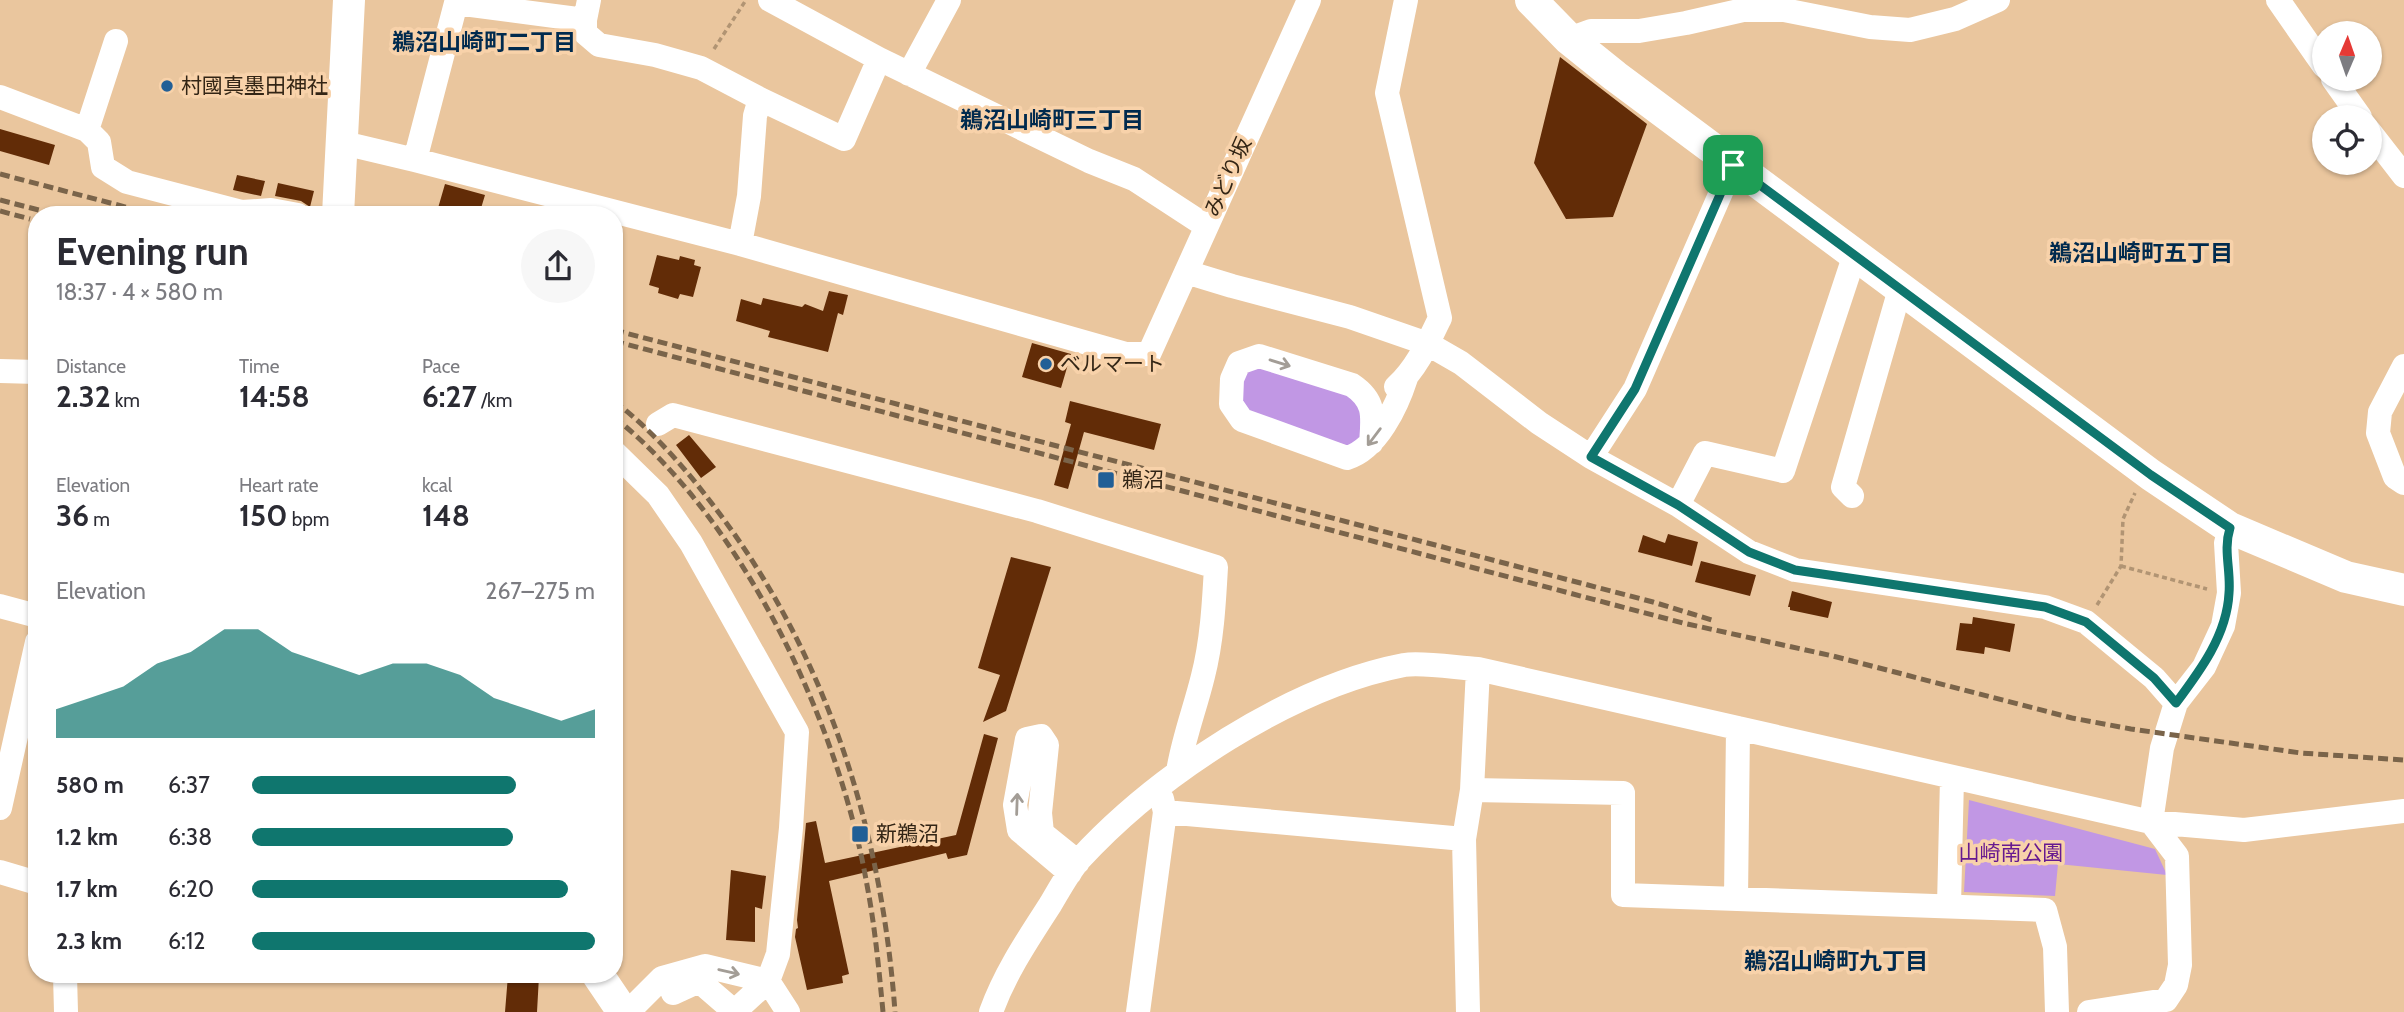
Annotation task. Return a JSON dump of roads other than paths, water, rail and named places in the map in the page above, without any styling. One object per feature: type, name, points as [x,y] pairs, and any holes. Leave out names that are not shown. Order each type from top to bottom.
[{"type":"main road","points":[[339,206],[349,0]]},
{"type":"main road","points":[[1531,0],[1569,39],[1733,165],[2151,475],[2230,528],[2346,577],[2404,590]]},
{"type":"main road","points":[[604,983],[627,1012]]},
{"type":"street","points":[[770,0],[909,74],[1089,161],[1134,178],[1206,226]]},
{"type":"street","points":[[909,74],[948,0]]},
{"type":"street","name":"みどり坂","points":[[740,244],[1126,355],[1149,354],[1309,0]]},
{"type":"street","points":[[1406,0],[1387,93],[1440,318],[1428,344],[1406,378],[1388,394],[1365,393],[1352,385],[1259,356],[1239,363],[1232,379],[1231,404],[1242,420],[1347,458],[1359,455],[1371,443],[1398,404],[1406,378]]},
{"type":"street","points":[[1569,39],[1591,31],[1639,31],[1743,10],[1784,10],[1870,27],[1910,30],[1955,19],[1998,0]]},
{"type":"street","points":[[2278,0],[2312,49]]},
{"type":"street","points":[[415,160],[455,1],[587,10],[585,33],[599,45],[655,55],[701,68],[844,139],[879,59]]},
{"type":"street","points":[[87,130],[116,41]]},
{"type":"street","points":[[0,97],[87,130],[99,142],[103,167],[127,182],[219,206]]},
{"type":"street","points":[[623,214],[740,244],[749,196],[755,116],[760,99]]},
{"type":"street","points":[[343,145],[415,160],[593,206]]},
{"type":"street","points":[[2382,148],[2404,176]]},
{"type":"street","points":[[1591,457],[1635,389],[1733,165]]},
{"type":"street","points":[[1678,505],[1705,453],[1783,471],[1855,254]]},
{"type":"street","points":[[1186,272],[1350,317],[1428,344],[1461,363],[1539,423],[1591,457],[1678,505],[1749,552],[1795,570],[2045,607],[2086,622],[2154,678],[2176,703]]},
{"type":"street","points":[[1852,496],[1843,487],[1900,289]]},
{"type":"street","points":[[2404,366],[2380,412],[2378,433],[2395,477],[2404,482]]},
{"type":"street","points":[[0,371],[28,372]]},
{"type":"street","points":[[1365,393],[1373,413],[1371,443]]},
{"type":"street","points":[[658,424],[673,415],[1037,511],[1216,567],[1213,624],[1204,674],[1182,746],[1178,772]]},
{"type":"street","points":[[623,461],[658,495],[691,543],[797,732],[791,828],[778,954],[768,981],[735,1011],[699,981],[627,1012]]},
{"type":"street","points":[[2089,1012],[2166,1000],[2176,985],[2180,965],[2177,856],[2151,822],[2162,748],[2176,703],[2203,667],[2223,626],[2230,593],[2226,543],[2230,528]]},
{"type":"street","points":[[0,606],[28,614]]},
{"type":"street","points":[[991,1012],[999,990],[1024,944],[1074,867],[1121,818],[1178,772],[1283,707],[1344,682],[1407,664],[1478,669],[2151,822],[2244,830],[2404,811]]},
{"type":"street","points":[[1468,1012],[1464,839],[1472,790],[1478,669]]},
{"type":"street","points":[[0,808],[28,720]]},
{"type":"street","points":[[1736,899],[1738,728]]},
{"type":"street","points":[[1041,736],[1047,745],[1040,813],[1042,833],[1074,867],[1019,830],[1015,805],[1027,740],[1041,736]]},
{"type":"street","points":[[1949,905],[1952,778]]},
{"type":"street","points":[[1138,1012],[1166,812],[1159,788]]},
{"type":"street","points":[[1472,790],[1623,793],[1623,895],[2045,910],[2055,947],[2057,1012]]},
{"type":"street","points":[[1166,812],[1464,839]]},
{"type":"street","points":[[0,872],[28,880]]},
{"type":"street","points":[[627,1012],[662,978],[705,966],[768,981],[788,1012]]},
{"type":"street","points":[[65,983],[66,1012]]},
{"type":"railway","points":[[0,174],[122,206]]},
{"type":"railway","points":[[0,200],[28,207]]},
{"type":"railway","points":[[0,211],[28,218]]},
{"type":"railway","points":[[623,332],[1653,602],[1712,620]]},
{"type":"railway","points":[[623,343],[1683,623],[1833,656],[2072,718],[2301,753],[2404,760]]},
{"type":"railway","points":[[623,409],[669,452],[716,509],[755,565],[789,624],[818,685],[842,747],[862,812],[888,944],[895,1012]]},
{"type":"railway","points":[[623,425],[661,460],[704,511],[744,568],[779,630],[809,694],[834,759],[853,823],[867,885],[883,1012]]},
{"type":"place","name":"村國真墨田神社","points":[[167,86]]},
{"type":"place","name":"ベルマート","points":[[1046,364]]},
{"type":"place","name":"鵜沼","points":[[1106,480]]},
{"type":"place","name":"新鵜沼","points":[[860,834]]},
{"type":"district","name":"鵜沼山崎町二丁目","points":[[484,42]]},
{"type":"district","name":"鵜沼山崎町三丁目","points":[[1052,120]]},
{"type":"district","name":"鵜沼山崎町五丁目","points":[[2141,253]]},
{"type":"district","name":"鵜沼山崎町九丁目","points":[[1836,961]]},
{"type":"park label","name":"山崎南公園","points":[[2011,853]]}]
